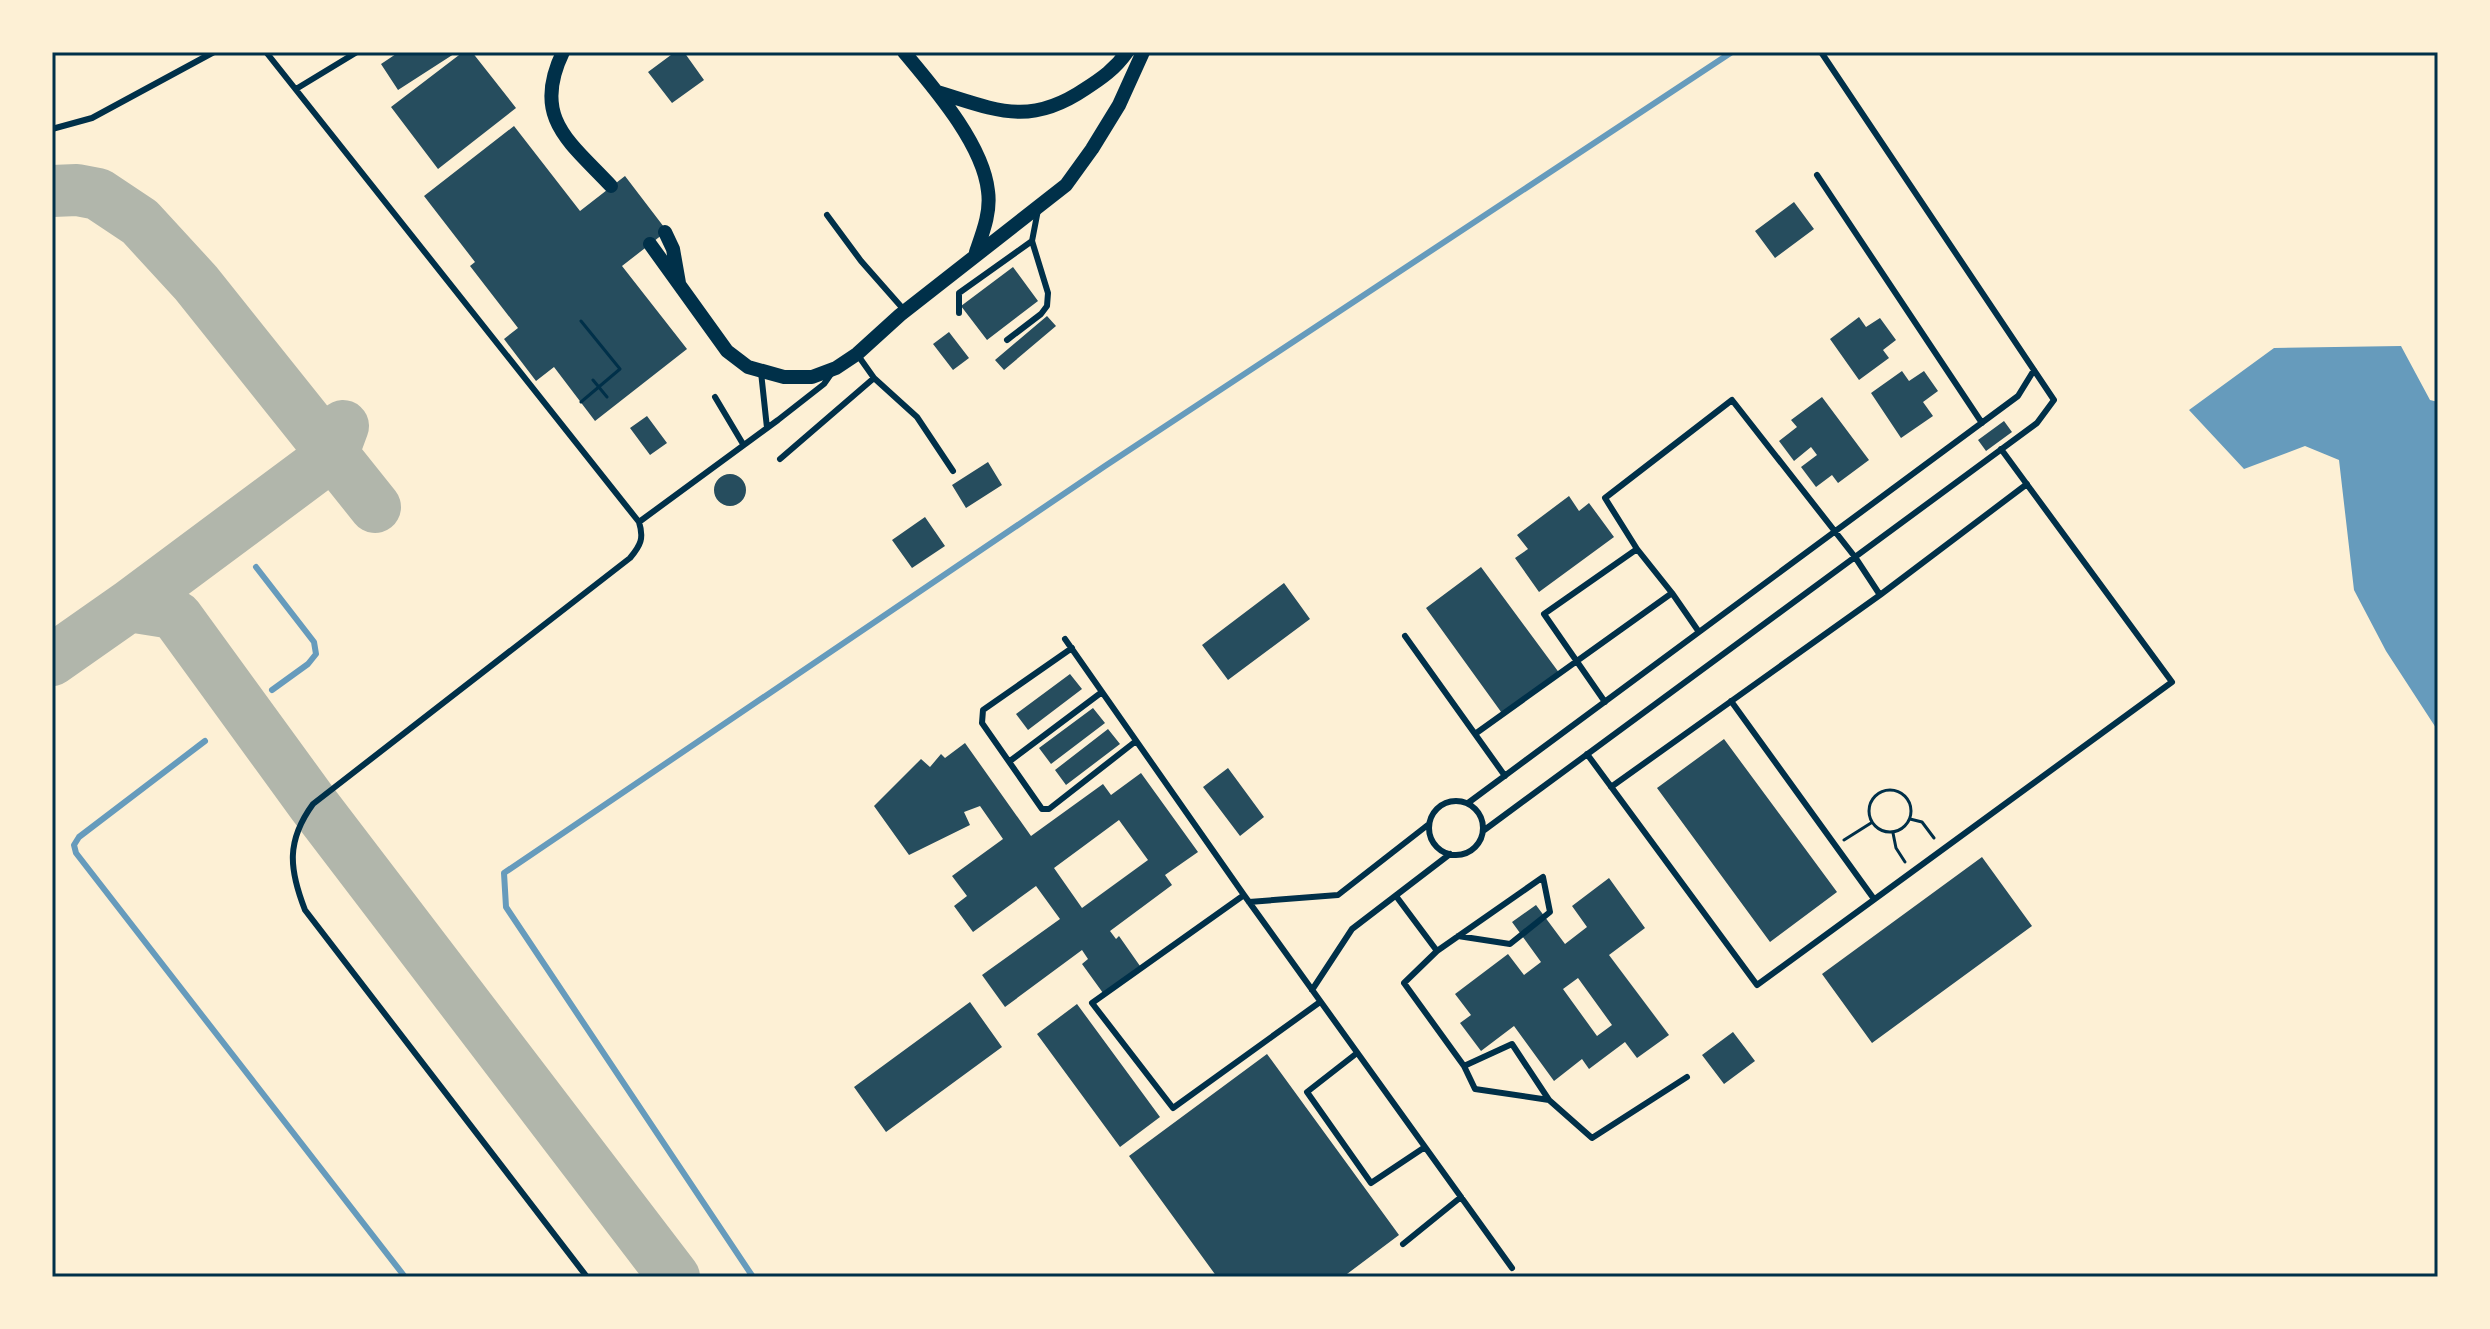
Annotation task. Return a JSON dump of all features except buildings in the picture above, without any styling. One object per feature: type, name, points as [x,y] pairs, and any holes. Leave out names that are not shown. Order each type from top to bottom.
[{"type":"street","points":[[563,52],[555,67],[551,87],[553,111],[560,132],[596,170],[615,183]]},
{"type":"street","points":[[904,52],[937,92],[969,140],[986,176],[988,209],[975,254]]},
{"type":"street","points":[[937,92],[996,110],[1039,111],[1066,102],[1115,68],[1127,52]]},
{"type":"street","points":[[650,244],[727,351],[748,367],[784,377],[812,377],[836,368],[857,354],[975,254],[1066,185],[1119,105],[1143,52]]},
{"type":"street","points":[[665,232],[673,249],[680,287]]},
{"type":"lane","points":[[52,129],[92,118],[214,52]]},
{"type":"lane","points":[[266,52],[639,522],[642,532],[641,545],[630,558],[313,804],[302,819],[291,863],[294,882],[305,910],[587,1277]]},
{"type":"lane","points":[[296,89],[357,52]]},
{"type":"lane","points":[[1429,824],[1431,837],[1438,848],[1450,854],[1465,853],[1477,845],[1483,831],[2037,423],[2054,400],[1821,52]]},
{"type":"lane","points":[[1817,175],[1982,423]]},
{"type":"lane","points":[[1007,340],[1047,306],[1048,293],[1032,241],[1039,204]]},
{"type":"lane","points":[[827,215],[861,261],[905,311]]},
{"type":"lane","points":[[959,313],[959,293],[1032,241]]},
{"type":"lane","points":[[857,354],[874,378],[917,417],[953,471]]},
{"type":"lane","points":[[639,522],[812,394],[836,368]]},
{"type":"lane","points":[[1468,803],[2018,396],[2034,370]]},
{"type":"lane","points":[[761,372],[767,428]]},
{"type":"lane","points":[[780,459],[874,378]]},
{"type":"lane","points":[[715,397],[743,444]]},
{"type":"lane","points":[[1699,632],[1637,549],[1605,498],[1732,400],[1855,557],[1880,595]]},
{"type":"lane","points":[[1587,754],[1757,985],[2172,682],[2001,449]]},
{"type":"lane","points":[[1611,787],[1880,595],[2027,484]]},
{"type":"lane","points":[[1605,702],[1544,614],[1637,549]]},
{"type":"lane","points":[[1475,734],[1672,593]]},
{"type":"lane","points":[[1405,636],[1505,776]]},
{"type":"lane","points":[[1065,639],[1320,1002],[1512,1268]]},
{"type":"lane","points":[[1072,648],[983,710],[982,723],[1042,809],[1049,809],[1136,741]]},
{"type":"lane","points":[[1010,761],[1102,692]]},
{"type":"lane","points":[[1731,701],[1874,899]]},
{"type":"lane","points":[[1249,902],[1338,895],[1429,824],[1437,808],[1451,800],[1468,803],[1480,815],[1483,831]]},
{"type":"lane","points":[[1312,990],[1352,929],[1450,854]]},
{"type":"lane","points":[[1458,936],[1510,944],[1550,912],[1543,877],[1458,936],[1437,951],[1404,983],[1464,1066],[1475,1089],[1549,1100]]},
{"type":"lane","points":[[1244,895],[1092,1003],[1173,1108],[1320,1002]]},
{"type":"lane","points":[[1396,896],[1437,951]]},
{"type":"lane","points":[[1464,1066],[1512,1044],[1549,1100],[1592,1138],[1687,1077]]},
{"type":"lane","points":[[1357,1053],[1307,1092],[1371,1183],[1425,1147]]},
{"type":"lane","points":[[1403,1244],[1461,1197]]},
{"type":"path","points":[[581,321],[620,369],[581,402]]},
{"type":"path","points":[[593,380],[607,397]]},
{"type":"path","points":[[1883,790],[1902,793],[1909,800],[1910,819],[1900,831],[1884,833],[1871,823],[1868,813],[1870,804],[1875,795],[1883,790]]},
{"type":"path","points":[[1910,819],[1922,822],[1942,849]]},
{"type":"path","points":[[1835,846],[1871,823]]},
{"type":"path","points":[[1893,833],[1896,848],[1911,872]]},
{"type":"water","points":[[2401,346],[2430,400],[2438,402],[2438,731],[2386,651],[2354,590],[2339,460],[2305,446],[2244,469],[2189,410],[2274,348]]},
{"type":"waterway","points":[[753,1277],[506,907],[504,873],[1105,466],[1732,52]]},
{"type":"waterway","points":[[256,567],[314,642],[316,654],[308,664],[272,690]]},
{"type":"waterway","points":[[205,741],[79,837],[74,845],[76,853],[405,1277]]},
{"type":"taxiway","points":[[52,191],[77,190],[98,194],[140,222],[196,283],[375,507]]},
{"type":"taxiway","points":[[52,660],[324,461],[336,445],[343,426]]},
{"type":"taxiway","points":[[129,606],[167,612],[177,617],[313,804],[674,1277]]}]
